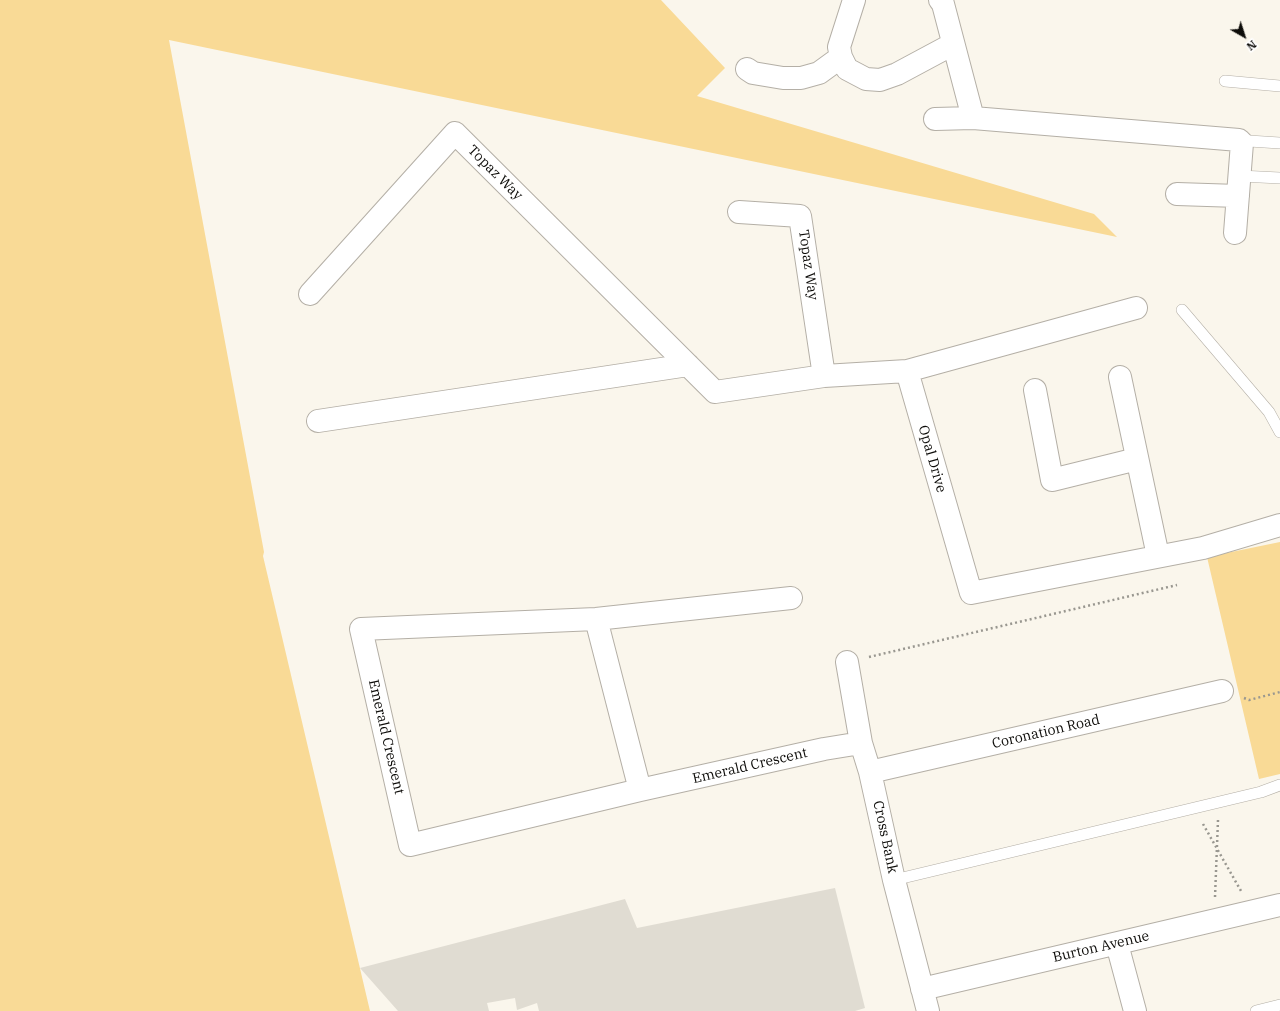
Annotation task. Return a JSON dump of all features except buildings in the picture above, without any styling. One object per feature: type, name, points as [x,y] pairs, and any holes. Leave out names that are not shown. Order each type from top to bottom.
[{"type":"street","points":[[854,0],[839,47],[847,69],[866,79],[880,80],[897,74],[953,44]]},
{"type":"street","points":[[940,0],[943,4],[973,118]]},
{"type":"street","points":[[747,69],[753,73],[782,78],[801,78],[819,73],[841,56]]},
{"type":"street","points":[[935,119],[973,118],[1240,140],[1242,143],[1235,233]]},
{"type":"street","name":"Topaz Way","points":[[310,294],[455,133],[715,392],[824,376],[907,371]]},
{"type":"street","points":[[1177,194],[1239,186]]},
{"type":"street","name":"Topaz Way","points":[[739,212],[800,216],[824,376]]},
{"type":"street","points":[[907,371],[1136,308]]},
{"type":"street","points":[[318,421],[688,365]]},
{"type":"street","name":"Opal Drive","points":[[907,371],[971,593],[1202,548],[1280,526]]},
{"type":"street","points":[[1120,377],[1158,556]]},
{"type":"street","points":[[1035,390],[1052,480],[1137,459]]},
{"type":"street","name":"Emerald Crescent","points":[[791,598],[596,619],[361,629],[410,845],[640,790],[824,749],[861,743]]},
{"type":"street","points":[[596,619],[640,790]]},
{"type":"street","name":"Cross Bank","points":[[847,662],[861,743],[870,772],[894,880],[928,1011]]},
{"type":"street","name":"Coronation Road","points":[[870,772],[1222,692]]},
{"type":"street","name":"Burton Avenue","points":[[922,989],[1280,905]]},
{"type":"street","points":[[1117,944],[1135,1011]]},
{"type":"lane","points":[[1225,81],[1280,86]]},
{"type":"lane","points":[[1242,143],[1249,141],[1280,143]]},
{"type":"lane","points":[[1239,186],[1280,178]]},
{"type":"lane","points":[[1182,310],[1270,412],[1280,432]]},
{"type":"lane","points":[[894,880],[1260,792],[1280,785]]},
{"type":"lane","points":[[1256,1011],[1280,1005]]},
{"type":"path","points":[[847,662],[1177,585]]},
{"type":"path","points":[[1222,692],[1249,700],[1280,692]]},
{"type":"path","points":[[1214,921],[1219,802]]},
{"type":"path","points":[[1194,807],[1252,911]]},
{"type":"shaded area","points":[[0,0],[661,0],[725,68],[697,96],[1094,214],[1117,237],[169,40],[264,552],[263,556],[370,1011],[0,1011]]},
{"type":"shaded area","points":[[1280,542],[1280,774],[1259,779],[1207,557]]}]
